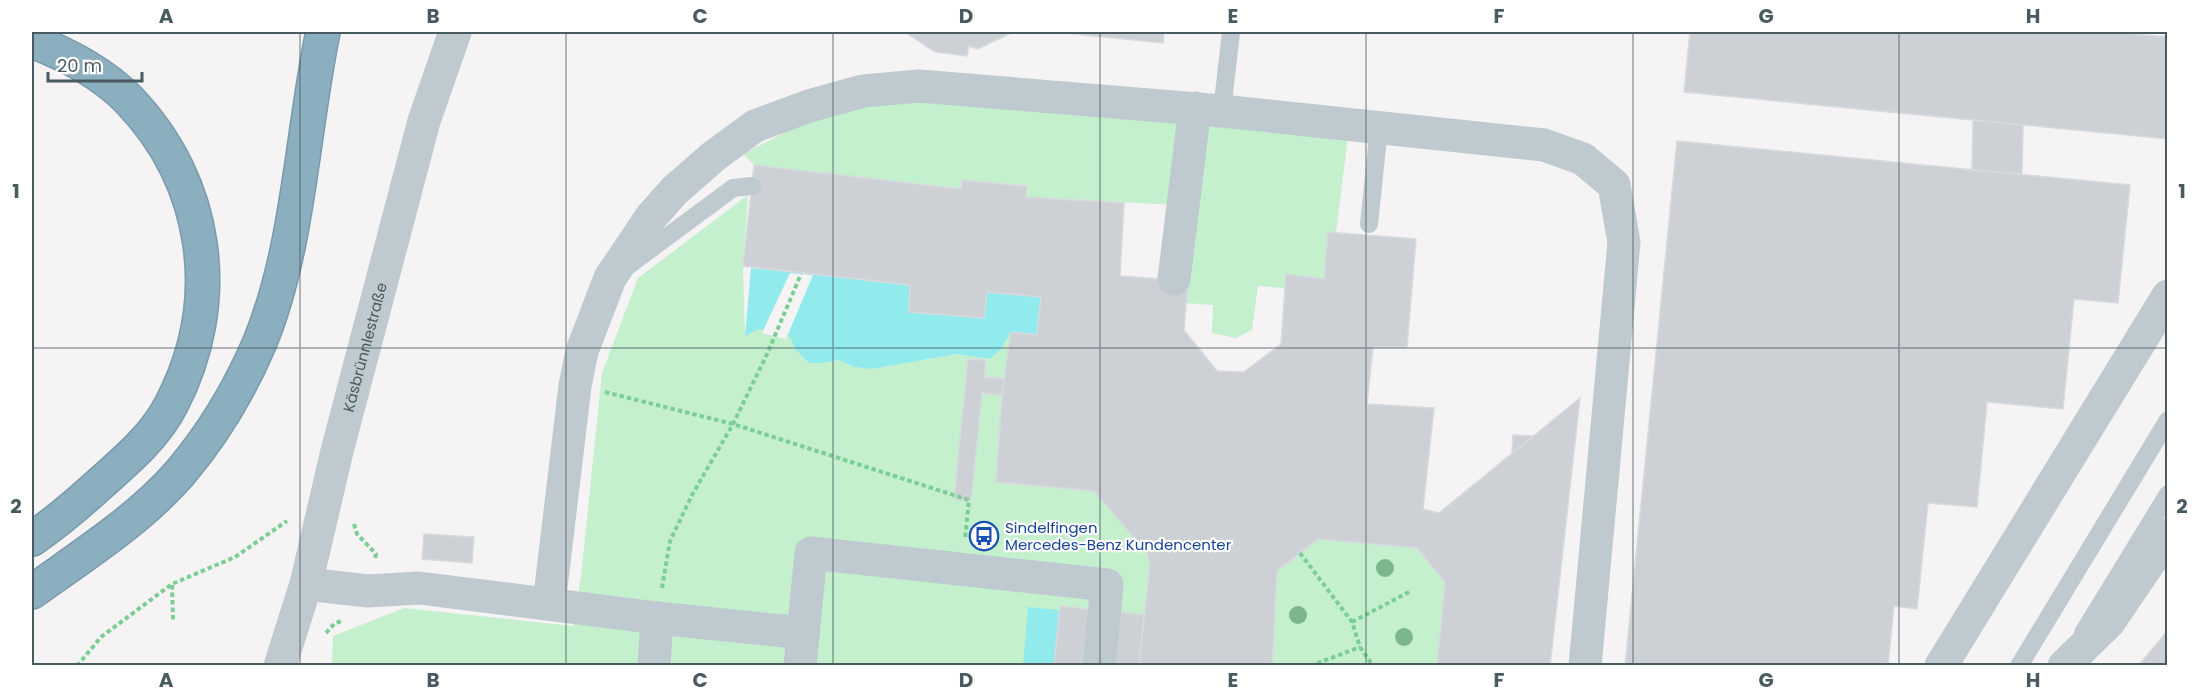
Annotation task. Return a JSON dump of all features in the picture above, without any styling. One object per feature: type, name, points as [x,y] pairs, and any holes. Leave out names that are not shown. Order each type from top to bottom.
[{"type":"highway","points":[[32,592],[145,507],[179,474],[228,407],[260,340],[283,263],[323,32]]},
{"type":"highway","points":[[32,41],[59,52],[93,72],[127,98],[152,127],[174,163],[190,198],[199,231],[203,274],[201,309],[195,341],[186,371],[170,406],[151,435],[129,459],[73,509],[32,539]]},
{"type":"street","name":"Käsbrünnlestraße","points":[[280,666],[306,584],[337,451],[424,122],[456,32]]},
{"type":"street","points":[[549,604],[575,386],[582,351],[610,278],[651,217],[675,190],[714,156],[755,126],[808,106],[863,91],[919,86],[1209,109],[1544,145],[1583,159],[1614,185],[1624,242],[1586,666]]},
{"type":"street","points":[[1174,279],[1209,109]]},
{"type":"street","points":[[1941,666],[2168,296]]},
{"type":"street","points":[[2063,666],[2109,622],[2168,535]]},
{"type":"street","points":[[800,666],[811,553],[1107,585],[1100,666]]},
{"type":"street","points":[[306,584],[368,591],[419,588],[657,618],[803,633]]},
{"type":"street","points":[[654,666],[657,618]]},
{"type":"lane","points":[[1209,109],[1231,32]]},
{"type":"lane","points":[[1369,224],[1379,128]]},
{"type":"lane","points":[[610,278],[733,188],[752,186]]},
{"type":"lane","points":[[2019,666],[2168,420]]},
{"type":"lane","points":[[2063,666],[2168,494]]},
{"type":"path","points":[[657,618],[670,541],[692,495],[734,424],[801,274]]},
{"type":"path","points":[[575,386],[734,424],[969,500],[964,541]]},
{"type":"path","points":[[77,666],[101,637],[172,584],[235,557],[287,521]]},
{"type":"path","points":[[1300,553],[1352,622],[1360,648],[1373,666]]},
{"type":"path","points":[[172,584],[173,620]]},
{"type":"path","points":[[1352,622],[1411,591]]},
{"type":"path","points":[[1310,666],[1360,648]]},
{"type":"green space","points":[[896,99],[1348,137],[1336,232],[1328,232],[1324,279],[1287,274],[1285,288],[1258,286],[1252,330],[1236,338],[1212,333],[1213,305],[1186,303],[1194,206],[1026,197],[1027,186],[962,180],[961,189],[754,165],[743,154],[815,117]]},
{"type":"green space","points":[[748,195],[743,266],[745,335],[759,329],[791,337],[796,350],[824,363],[839,360],[854,367],[871,369],[957,354],[990,359],[1001,349],[1011,332],[1002,395],[996,481],[1094,491],[1147,553],[1150,563],[1139,665],[332,666],[333,636],[404,608],[573,626],[581,576],[602,373],[638,278]]},
{"type":"green space","points":[[1318,539],[1417,548],[1445,582],[1437,665],[1272,666],[1277,571]]},
{"type":"water","points":[[751,268],[1041,297],[1037,335],[1011,332],[1001,349],[990,359],[957,354],[871,369],[854,367],[839,360],[809,363],[796,350],[790,337],[759,329],[745,336]]},
{"type":"water","points":[[1028,607],[1060,610],[1054,665],[1023,666]]},
{"type":"pier","points":[[790,273],[813,275],[786,339],[762,333]]},
{"type":"building","points":[[905,32],[1013,32],[978,49],[969,46],[967,56],[935,52]]},
{"type":"building","points":[[1054,32],[1164,32],[1163,43]]},
{"type":"building","points":[[1690,32],[2109,32],[2168,37],[2168,139],[1684,92]]},
{"type":"building","points":[[1973,120],[2023,125],[2022,174],[1972,170]]},
{"type":"building","points":[[1677,141],[2130,185],[2118,303],[2074,299],[2063,409],[1987,402],[1977,507],[1928,503],[1917,609],[1894,606],[1888,666],[1625,666]]},
{"type":"building","points":[[754,165],[961,189],[962,180],[1027,186],[1026,197],[1124,203],[1120,276],[1188,281],[1184,330],[1217,371],[1244,372],[1281,344],[1286,274],[1324,279],[1328,232],[1416,239],[1407,347],[1373,347],[1367,404],[1434,408],[1423,509],[1439,513],[1580,398],[1550,666],[1437,666],[1445,582],[1417,548],[1318,539],[1277,571],[1272,666],[1139,666],[1150,563],[1147,553],[1094,491],[996,482],[1002,395],[1011,332],[1037,335],[1041,297],[987,292],[984,318],[909,312],[910,285],[743,266]]},
{"type":"building","points":[[968,359],[986,360],[984,377],[1004,379],[1002,395],[982,393],[971,501],[954,499]]},
{"type":"building","points":[[1513,435],[1533,436],[1512,453]]},
{"type":"building","points":[[424,534],[474,537],[472,563],[422,559]]},
{"type":"building","points":[[1060,606],[1144,615],[1139,666],[1054,666]]},
{"type":"building","points":[[2168,630],[2168,666],[2138,666]]},
{"type":"place","name":"Sindelfingen Mercedes-Benz Kundencenter","points":[[984,536]]}]
